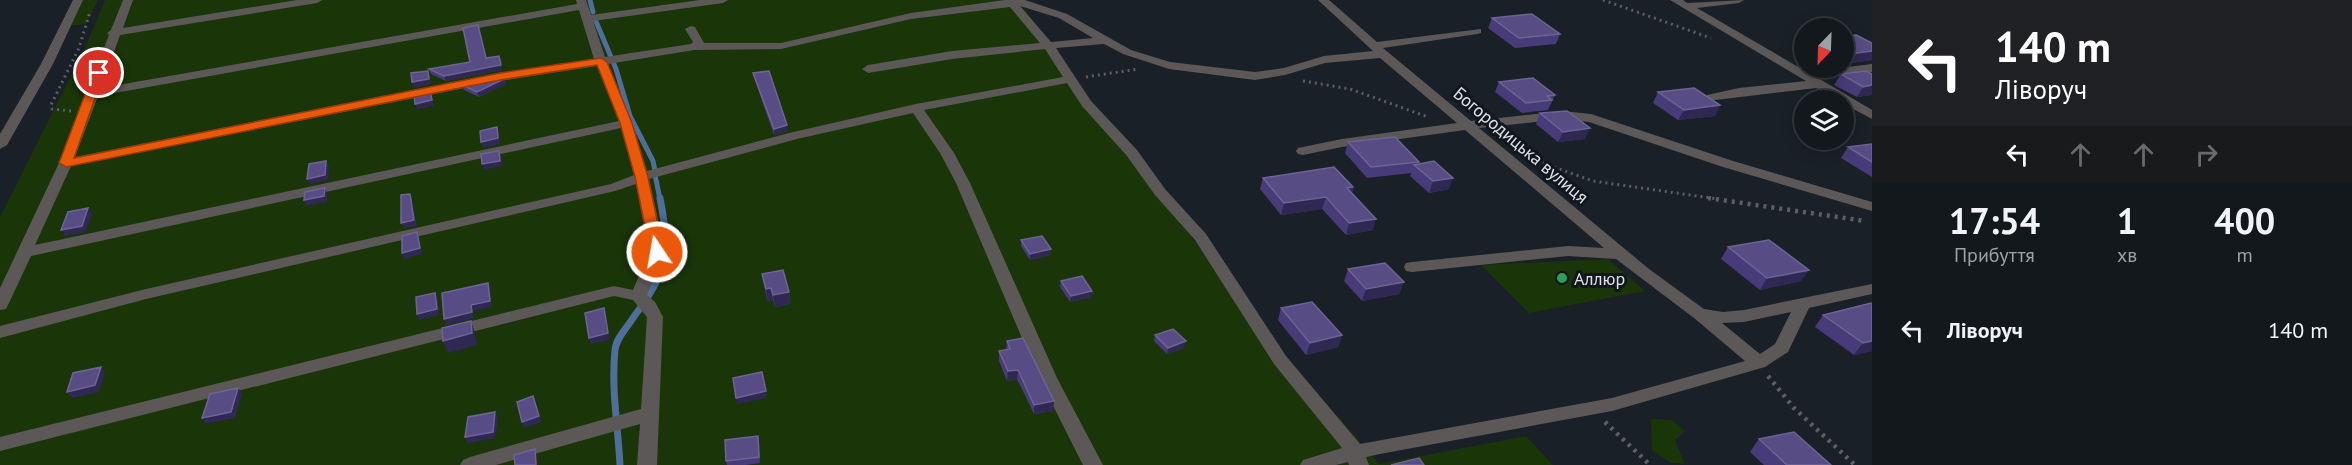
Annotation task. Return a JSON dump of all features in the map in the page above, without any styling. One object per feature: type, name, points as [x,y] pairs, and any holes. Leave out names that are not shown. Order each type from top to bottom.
[{"type":"street","points":[[0,145],[47,64],[78,0]]},
{"type":"street","points":[[0,305],[66,163],[113,33],[128,0]]},
{"type":"street","points":[[113,33],[317,0]]},
{"type":"street","points":[[92,93],[583,8],[723,0]]},
{"type":"street","name":"Богородицька вулиця","points":[[1323,0],[1462,127],[1759,363]]},
{"type":"street","points":[[1680,3],[1739,0]]},
{"type":"street","points":[[66,163],[500,77],[694,47],[781,46],[911,16],[1012,1],[1063,16],[1127,52],[1169,65],[1254,76],[1285,71],[1324,60],[1477,32]]},
{"type":"street","points":[[1012,1],[1047,46],[1086,103],[1132,153],[1160,192],[1200,237],[1280,360],[1357,458]]},
{"type":"street","points":[[1680,3],[1794,70]]},
{"type":"street","points":[[583,8],[609,61],[642,177],[657,252],[642,300]]},
{"type":"street","points":[[691,29],[699,43],[694,47]]},
{"type":"street","points":[[868,69],[952,55],[1047,46],[1081,40],[1106,40]]},
{"type":"street","points":[[1854,70],[1872,68]]},
{"type":"street","points":[[1807,78],[1872,115]]},
{"type":"street","points":[[0,332],[146,294],[615,187],[642,177],[794,136],[916,108],[1070,79]]},
{"type":"street","points":[[1711,98],[1739,92],[1817,84]]},
{"type":"street","points":[[916,108],[947,153],[963,183],[1048,378],[1093,465]]},
{"type":"street","points":[[1303,151],[1342,143],[1563,115],[1592,118],[1728,164],[1835,194],[1872,207]]},
{"type":"street","points":[[26,252],[626,123]]},
{"type":"street","points":[[1412,267],[1568,251],[1622,254]]},
{"type":"street","points":[[1700,314],[1723,318],[1872,289]]},
{"type":"street","points":[[0,444],[614,291],[642,300],[655,317],[647,465]]},
{"type":"street","points":[[1310,465],[1357,458],[1449,432],[1592,409],[1759,363],[1782,348],[1803,304]]},
{"type":"street","points":[[470,465],[649,414]]},
{"type":"path","points":[[1603,0],[1615,2],[1719,40]]},
{"type":"path","points":[[83,117],[80,113],[52,109],[51,105],[79,48],[91,9]]},
{"type":"path","points":[[1070,79],[1169,65]]},
{"type":"path","points":[[1296,80],[1350,89],[1462,127]]},
{"type":"path","points":[[1532,158],[1593,181],[1872,222]]},
{"type":"path","points":[[1759,363],[1794,408],[1856,465]]},
{"type":"path","points":[[1592,409],[1650,465]]},
{"type":"green space","points":[[81,0],[98,0],[86,24],[68,26]]},
{"type":"green space","points":[[105,0],[1018,0],[1242,306],[1379,464],[1526,436],[1553,465],[0,465],[0,217],[84,50]]},
{"type":"green space","name":"Аллюр","points":[[1608,259],[1645,291],[1529,313],[1481,265]]},
{"type":"green space","points":[[1651,419],[1672,420],[1685,431],[1675,440],[1685,464],[1671,463],[1652,450]]},
{"type":"building","points":[[1532,14],[1560,34],[1519,38],[1492,18]]},
{"type":"building","points":[[478,25],[486,58],[499,56],[501,65],[444,76],[429,69],[470,62],[463,28]]},
{"type":"building","points":[[1854,35],[1872,43],[1872,51],[1854,51]]},
{"type":"building","points":[[428,71],[429,79],[412,82],[411,73]]},
{"type":"building","points":[[769,71],[787,125],[774,129],[753,73]]},
{"type":"building","points":[[1866,71],[1872,74],[1872,85],[1863,87],[1848,78],[1854,78],[1854,72]]},
{"type":"building","points":[[504,77],[477,92],[462,85]]},
{"type":"building","points":[[1533,78],[1555,95],[1547,96],[1552,100],[1526,103],[1499,82]]},
{"type":"building","points":[[1694,88],[1720,105],[1684,110],[1658,92]]},
{"type":"building","points":[[430,91],[432,100],[415,104],[414,95]]},
{"type":"building","points":[[1567,111],[1590,128],[1563,132],[1540,113]]},
{"type":"building","points":[[497,127],[498,138],[481,142],[480,131]]},
{"type":"building","points":[[1395,137],[1419,162],[1371,167],[1348,142]]},
{"type":"building","points":[[1872,144],[1872,162],[1853,150],[1854,146]]},
{"type":"building","points":[[499,151],[500,161],[482,164],[481,154]]},
{"type":"building","points":[[326,161],[325,175],[307,179],[309,164]]},
{"type":"building","points":[[1434,161],[1453,178],[1433,181],[1414,165]]},
{"type":"building","points":[[1334,167],[1353,187],[1347,188],[1376,219],[1349,223],[1326,197],[1284,203],[1263,178]]},
{"type":"building","points":[[325,188],[324,196],[304,200],[305,192]]},
{"type":"building","points":[[410,194],[414,220],[401,223],[401,195]]},
{"type":"building","points":[[88,208],[82,226],[61,230],[68,212]]},
{"type":"building","points":[[417,232],[420,248],[402,253],[402,236]]},
{"type":"building","points":[[1042,236],[1051,249],[1030,254],[1021,240]]},
{"type":"building","points":[[1769,240],[1809,270],[1767,278],[1728,247]]},
{"type":"building","points":[[1385,263],[1404,282],[1366,289],[1348,269]]},
{"type":"building","points":[[783,270],[789,292],[773,295],[771,288],[766,289],[762,274]]},
{"type":"building","points":[[1082,276],[1092,291],[1071,296],[1061,281]]},
{"type":"building","points":[[488,283],[490,301],[471,305],[472,312],[444,319],[442,293]]},
{"type":"building","points":[[435,293],[437,309],[417,314],[416,297]]},
{"type":"building","points":[[1312,302],[1342,335],[1310,343],[1281,308]]},
{"type":"building","points":[[1871,303],[1872,341],[1863,343],[1823,315]]},
{"type":"building","points":[[604,308],[608,333],[589,338],[585,313]]},
{"type":"building","points":[[471,321],[472,333],[443,341],[442,328]]},
{"type":"building","points":[[1173,329],[1186,341],[1168,348],[1155,335]]},
{"type":"building","points":[[1023,338],[1054,401],[1034,405],[1018,370],[1008,371],[999,351],[1010,349],[1007,341]]},
{"type":"building","points":[[101,367],[95,385],[67,392],[73,373]]},
{"type":"building","points":[[762,372],[766,391],[736,398],[733,378]]},
{"type":"building","points":[[238,388],[231,412],[202,418],[210,394]]},
{"type":"building","points":[[533,396],[539,416],[522,422],[517,402]]},
{"type":"building","points":[[495,412],[493,432],[465,437],[468,417]]},
{"type":"building","points":[[1794,432],[1831,465],[1787,465],[1759,439]]},
{"type":"building","points":[[758,436],[759,457],[726,461],[725,440]]},
{"type":"building","points":[[535,449],[536,465],[515,465],[514,455]]},
{"type":"building","points":[[1419,458],[1424,465],[1391,465]]},
{"type":"waterway","points":[[590,0],[593,12]]},
{"type":"waterway","points":[[595,19],[616,69],[630,116],[653,161],[655,171]]},
{"type":"waterway","points":[[655,175],[660,199]]},
{"type":"waterway","points":[[620,465],[614,393],[615,350],[620,337],[653,288],[663,262],[665,234],[660,198]]},
{"type":"place","name":"Аллюр","points":[[1562,278]]},
{"type":"route","points":[[99,73],[66,163],[500,77],[601,62],[626,123],[642,177],[657,252]]}]
